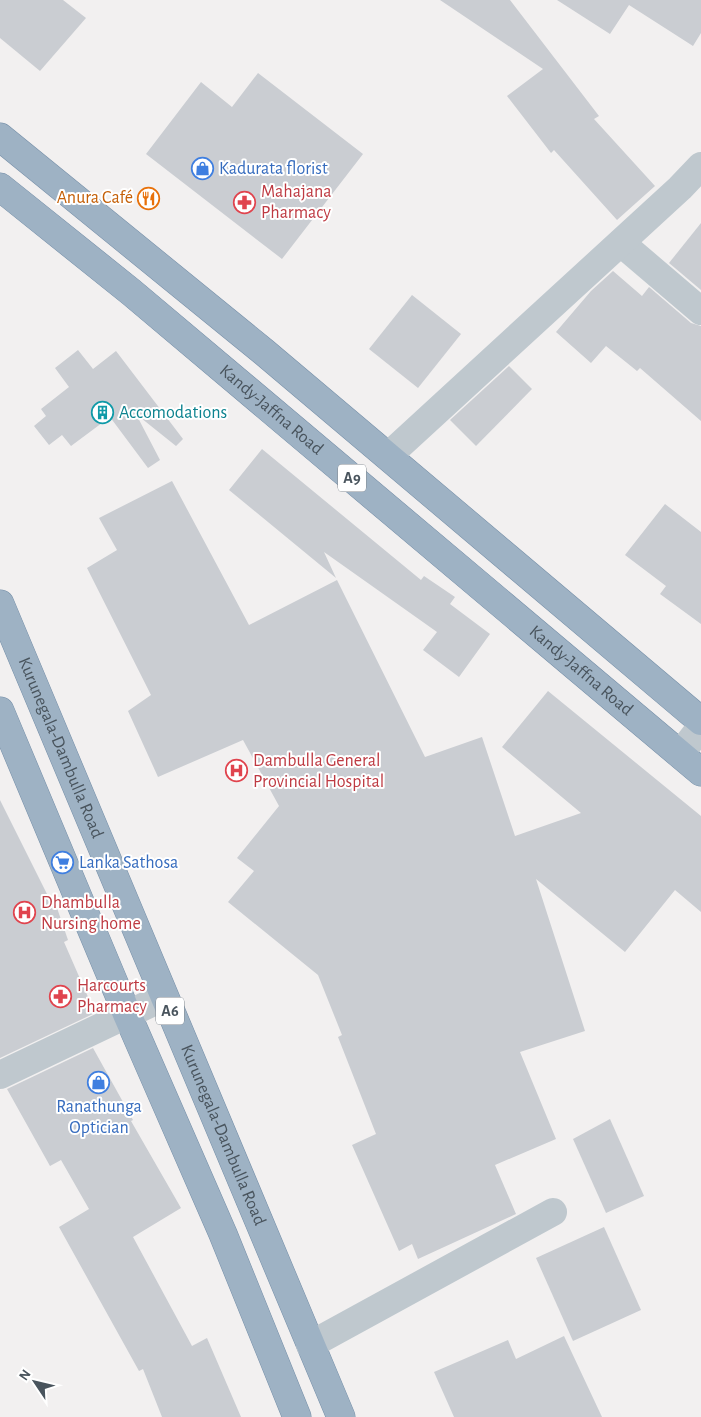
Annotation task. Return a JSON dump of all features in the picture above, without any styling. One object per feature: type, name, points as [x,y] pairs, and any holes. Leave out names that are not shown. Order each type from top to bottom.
[{"type":"highway","name":"A9","points":[[0,137],[264,352],[701,722]]},
{"type":"highway","name":"Kandy-Jaffna Road","points":[[0,187],[132,292],[701,772]]},
{"type":"highway","name":"Kurunegala-Dambulla Road","points":[[0,604],[341,1417]]},
{"type":"highway","name":"A6","points":[[0,711],[127,1014],[223,1234],[297,1417]]},
{"type":"highway","points":[[56,843],[94,825]]},
{"type":"street","points":[[388,456],[621,243],[701,166]]},
{"type":"street","points":[[621,243],[701,312]]},
{"type":"street","points":[[680,754],[701,727]]},
{"type":"street","points":[[0,1075],[164,997]]},
{"type":"street","points":[[310,1346],[553,1212]]},
{"type":"building","points":[[0,0],[63,0],[86,18],[40,71],[0,38]]},
{"type":"building","points":[[440,0],[510,0],[599,116],[594,119],[655,186],[617,220],[554,150],[551,153],[507,96],[543,69]]},
{"type":"building","points":[[557,0],[701,0],[701,33],[693,46],[629,5],[610,34]]},
{"type":"building","points":[[258,73],[363,154],[282,259],[146,154],[201,82],[232,107]]},
{"type":"building","points":[[701,223],[701,290],[669,263]]},
{"type":"building","points":[[613,271],[642,296],[649,287],[691,323],[701,326],[701,421],[640,368],[637,371],[606,346],[591,363],[556,332],[591,291]]},
{"type":"building","points":[[412,295],[461,334],[418,388],[369,349]]},
{"type":"building","name":"Accomodations","points":[[78,350],[93,369],[116,351],[183,439],[176,446],[136,414],[160,460],[148,468],[110,417],[71,446],[62,435],[49,445],[34,426],[46,416],[41,409],[69,387],[55,368]]},
{"type":"building","points":[[509,366],[532,389],[476,446],[450,420]]},
{"type":"building","points":[[262,449],[421,580],[424,576],[455,597],[450,604],[490,634],[459,677],[423,650],[437,632],[324,552],[336,578],[229,490]]},
{"type":"building","points":[[172,481],[249,625],[337,580],[425,757],[482,737],[515,836],[581,813],[502,747],[548,691],[701,816],[701,912],[675,890],[625,952],[536,879],[585,1031],[520,1052],[556,1139],[495,1165],[516,1214],[418,1259],[412,1244],[399,1251],[352,1145],[376,1134],[338,1037],[342,1035],[318,975],[228,902],[254,871],[237,858],[279,806],[243,740],[158,777],[128,711],[151,695],[87,568],[117,550],[99,518]]},
{"type":"building","points":[[665,504],[701,532],[701,624],[660,594],[666,586],[625,555]]},
{"type":"building","points":[[0,800],[53,906],[56,905],[68,940],[64,942],[95,1013],[0,1058]]},
{"type":"building","points":[[93,1048],[133,1120],[131,1121],[181,1208],[133,1237],[192,1346],[207,1338],[241,1417],[162,1417],[143,1369],[139,1371],[59,1227],[89,1209],[61,1160],[50,1166],[7,1089]]},
{"type":"building","points":[[610,1119],[644,1196],[606,1213],[573,1139]]},
{"type":"building","points":[[604,1227],[641,1310],[573,1341],[536,1258]]},
{"type":"building","points":[[564,1336],[602,1417],[454,1417],[434,1372],[508,1340],[516,1359]]},
{"type":"place","name":"Kadurata florist","points":[[203,169]]},
{"type":"place","name":"Anura Café","points":[[149,198]]},
{"type":"place","name":"Mahajana Pharmacy","points":[[245,202]]},
{"type":"place","name":"Accomodations","points":[[103,413]]},
{"type":"place","name":"Dambulla General Provincial Hospital","points":[[237,771]]},
{"type":"place","name":"Lanka Sathosa","points":[[63,863]]},
{"type":"place","name":"Dhambulla Nursing home","points":[[25,913]]},
{"type":"place","name":"Harcourts Pharmacy","points":[[61,996]]},
{"type":"place","name":"Ranathunga Optician","points":[[99,1082]]}]
